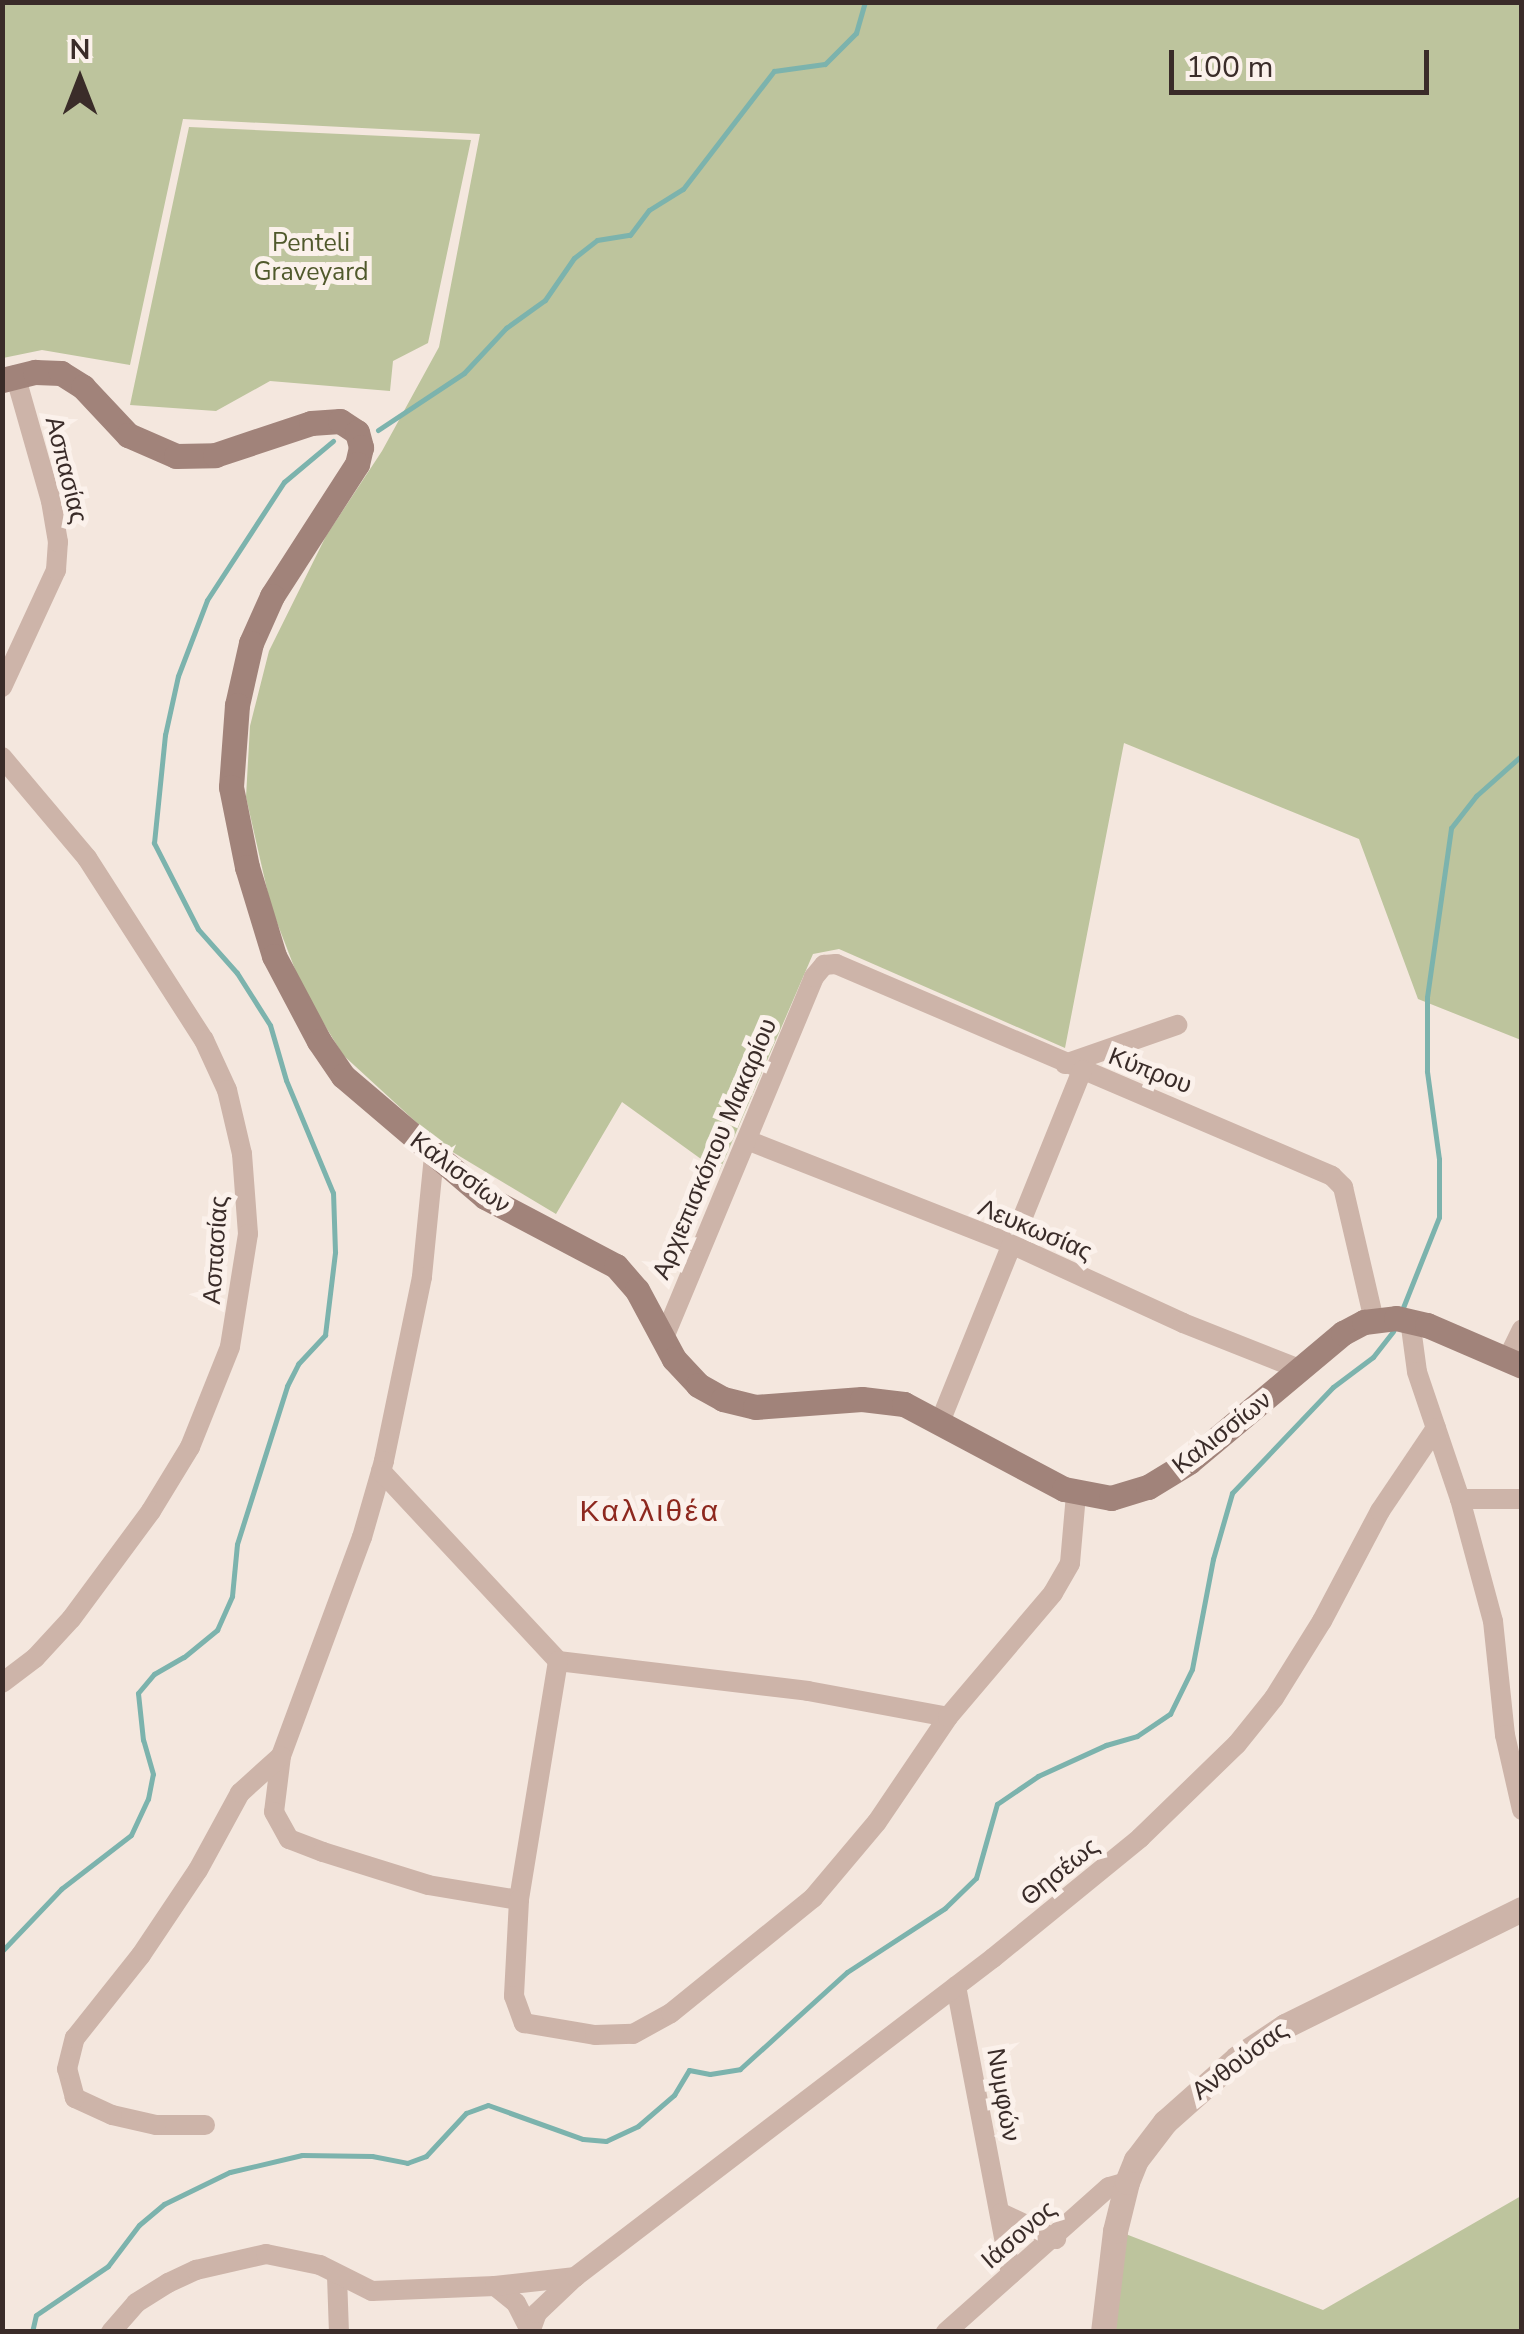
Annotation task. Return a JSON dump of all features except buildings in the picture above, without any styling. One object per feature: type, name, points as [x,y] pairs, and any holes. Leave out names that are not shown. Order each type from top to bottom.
[{"type":"main road","name":"Καλισσίων","points":[[9,378],[61,373],[83,387],[128,435],[176,456],[214,455],[327,420],[347,424],[360,438],[357,464],[283,578],[251,643],[234,725],[231,786],[238,830],[264,924],[295,999],[344,1076],[434,1156],[499,1206],[588,1248],[616,1266],[638,1290],[662,1340],[693,1381],[734,1403],[776,1407],[876,1399],[904,1404],[1076,1494],[1118,1497],[1164,1478],[1343,1333],[1374,1320],[1410,1320],[1514,1363]]},
{"type":"street","name":"Ασπασίας","points":[[2,687],[45,600],[57,556],[51,501],[9,378]]},
{"type":"street","name":"Ασπασίας","points":[[2,757],[87,858],[204,1040],[227,1090],[242,1154],[248,1234],[230,1347],[190,1447],[151,1511],[71,1618],[35,1658],[2,1683]]},
{"type":"street","name":"Κύπρου","points":[[814,977],[824,965],[836,964],[1073,1068],[1262,1142],[1332,1176],[1342,1187],[1374,1320]]},
{"type":"street","name":"Αρχιεπισκόπου Μακαρίου","points":[[662,1340],[814,977]]},
{"type":"street","points":[[940,1422],[1013,1245],[1073,1068],[1177,1025]]},
{"type":"street","name":"Λευκωσίας","points":[[747,1140],[1013,1245],[1183,1323],[1302,1370]]},
{"type":"street","points":[[434,1156],[422,1277],[381,1471],[362,1536],[281,1756],[274,1812],[289,1839],[428,1885],[519,1900]]},
{"type":"street","points":[[1410,1320],[1416,1372],[1460,1499],[1493,1621],[1506,1735],[1522,1810]]},
{"type":"street","points":[[1514,1363],[1522,1329]]},
{"type":"street","name":"Θησέως","points":[[530,2330],[537,2313],[575,2277],[956,1986],[1140,1838],[1237,1744],[1274,1698],[1322,1621],[1380,1510],[1436,1428]]},
{"type":"street","points":[[381,1471],[558,1661],[808,1690],[948,1717]]},
{"type":"street","points":[[558,1661],[519,1900],[514,1996],[524,2023],[595,2035],[633,2034],[671,2013],[813,1898],[877,1822],[948,1717],[999,1661],[1070,1563],[1076,1494]]},
{"type":"street","points":[[1460,1499],[1522,1499]]},
{"type":"street","points":[[205,2125],[156,2125],[112,2115],[75,2098],[66,2069],[74,2038],[140,1954],[198,1870],[240,1793],[281,1756]]},
{"type":"street","name":"Ανθούσας","points":[[1102,2332],[1115,2231],[1127,2182],[1136,2160],[1165,2122],[1252,2046],[1410,1960],[1522,1909]]},
{"type":"street","name":"Νυμφών","points":[[956,1986],[1011,2274]]},
{"type":"street","name":"Ιάσονος","points":[[946,2332],[1056,2239],[1110,2186],[1127,2182]]},
{"type":"street","points":[[1001,2213],[1056,2239]]},
{"type":"street","points":[[111,2332],[136,2303],[196,2270],[284,2255],[320,2265],[372,2290],[495,2286],[575,2277]]},
{"type":"street","points":[[337,2276],[339,2332]]},
{"type":"street","points":[[495,2286],[516,2303],[530,2330]]},
{"type":"green space","points":[[3,3],[1521,3],[1521,1040],[1418,999],[1359,839],[1124,743],[1065,1048],[839,949],[813,954],[719,1172],[622,1102],[556,1214],[441,1145],[343,1055],[303,990],[271,907],[246,797],[250,726],[269,651],[326,536],[382,451],[439,347],[480,134],[183,119],[130,365],[42,350],[3,358]]},
{"type":"green space","name":"Penteli Graveyard","points":[[189,127],[471,140],[428,343],[393,361],[390,391],[270,381],[216,411],[130,405]]},
{"type":"green space","points":[[1521,2196],[1521,2331],[1112,2332],[1123,2233],[1323,2310]]},
{"type":"waterway","points":[[378,430],[464,373],[506,328],[545,300],[574,258],[597,240],[630,235],[649,210],[683,189],[774,71],[825,64],[856,33],[865,2]]},
{"type":"waterway","points":[[2,1951],[61,1889],[131,1835],[148,1799],[153,1774],[143,1740],[138,1693],[154,1674],[184,1657],[217,1630],[232,1596],[237,1544],[287,1386],[298,1364],[325,1335],[335,1252],[333,1193],[286,1080],[270,1025],[237,973],[198,929],[154,843],[165,735],[178,676],[207,600],[284,482],[333,441]]},
{"type":"waterway","points":[[1402,1310],[1439,1217],[1439,1159],[1427,1071],[1427,997],[1451,828],[1476,796],[1522,755]]},
{"type":"waterway","points":[[32,2332],[36,2315],[108,2266],[139,2225],[164,2204],[230,2172],[302,2155],[372,2156],[407,2163],[426,2156],[466,2113],[488,2105],[583,2139],[606,2141],[638,2126],[674,2095],[689,2070],[710,2074],[740,2069],[847,1972],[945,1908],[976,1878],[997,1804],[1038,1776],[1106,1745],[1137,1736],[1170,1714],[1192,1669],[1213,1559],[1232,1493],[1333,1387],[1373,1357],[1393,1331]]},
{"type":"district","name":"Καλλιθέα","points":[[650,1512]]}]
